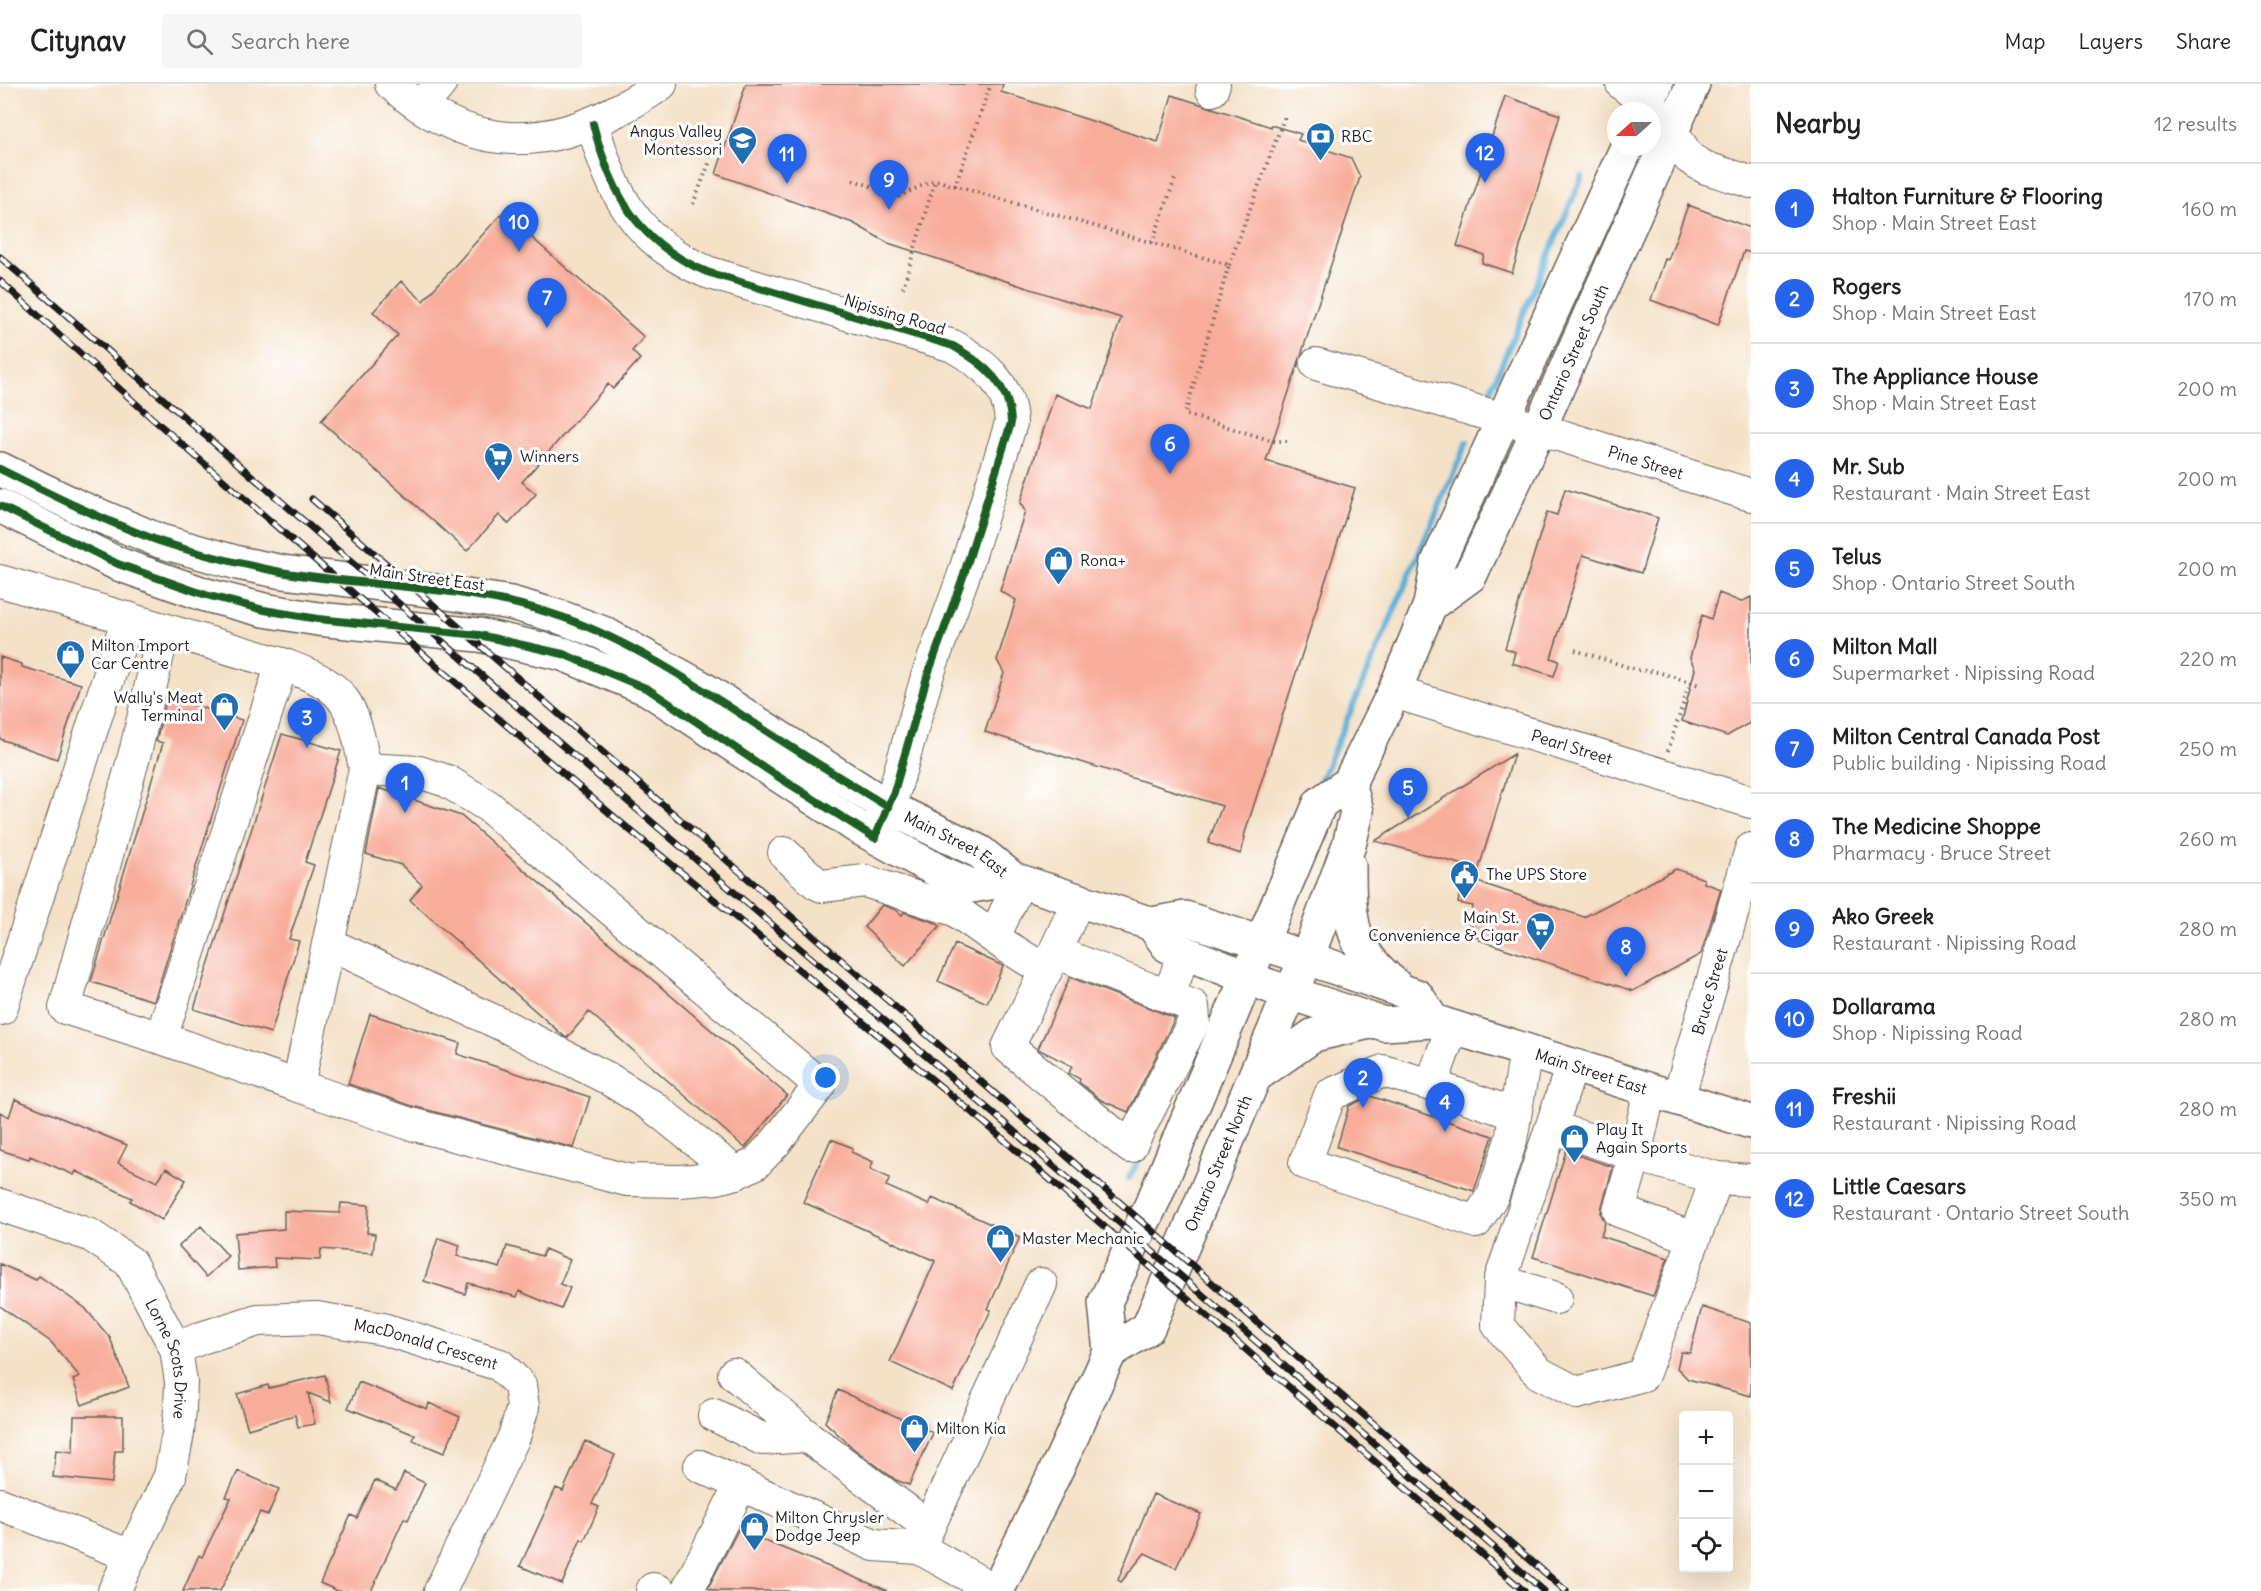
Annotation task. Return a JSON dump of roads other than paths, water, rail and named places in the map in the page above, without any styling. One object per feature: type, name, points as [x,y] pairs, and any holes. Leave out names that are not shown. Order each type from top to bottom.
[{"type":"main road","name":"Ontario Street South","points":[[1430,605],[1470,576],[1539,429],[1693,84]]},
{"type":"main road","points":[[996,1591],[1063,1456],[1110,1352],[1105,1302],[1155,1197],[1320,803],[1349,783],[1394,692],[1430,605],[1438,562],[1623,156]]},
{"type":"main road","name":"Main Street East","points":[[0,469],[74,505],[160,541],[238,563],[283,572],[462,594],[511,603],[560,616],[603,633],[702,688],[888,807],[980,852],[1017,880],[1152,924],[1185,918],[1261,942],[1417,996],[1443,1025]]},
{"type":"main road","name":"Main Street East","points":[[0,506],[118,564],[206,595],[264,610],[307,617],[479,635],[563,654],[648,689],[774,774],[875,838],[938,871],[972,886],[1017,880]]},
{"type":"main road","points":[[1307,958],[1349,845],[1357,812],[1349,783]]},
{"type":"main road","points":[[1349,845],[1349,908],[1356,940],[1375,968],[1401,990]]},
{"type":"main road","name":"Main Street East","points":[[1152,924],[1168,946],[1290,993],[1384,1024],[1443,1025],[1751,1122]]},
{"type":"main road","name":"Ontario Street North","points":[[1110,1352],[1148,1328],[1290,993],[1307,958]]},
{"type":"main road","points":[[1257,1074],[1314,1035],[1375,1021]]},
{"type":"street","points":[[391,84],[431,96],[439,118],[469,132],[517,140],[561,134],[593,124],[661,84]]},
{"type":"street","points":[[1643,95],[1661,116],[1689,158],[1706,168],[1751,182]]},
{"type":"street","name":"Nipissing Road","points":[[593,124],[605,166],[620,199],[646,233],[670,253],[707,272],[954,346],[975,358],[1008,397],[1011,423],[963,577],[927,676],[888,807],[875,838]]},
{"type":"street","name":"Pine Street","points":[[1316,364],[1504,418],[1751,495]]},
{"type":"street","points":[[0,580],[282,664],[315,678],[343,699],[358,733],[365,769],[298,1086]]},
{"type":"street","points":[[1,1009],[128,618]]},
{"type":"street","points":[[164,629],[136,749],[65,1008],[161,1038],[407,1123],[627,1180],[679,1181],[717,1178],[736,1173],[756,1163],[776,1142],[820,1085],[488,806],[447,781],[419,772],[365,769]]},
{"type":"street","points":[[161,1038],[282,664]]},
{"type":"street","name":"Pearl Street","points":[[1394,692],[1751,802]]},
{"type":"street","name":"Bruce Street","points":[[1693,1238],[1619,1211],[1635,1155],[1664,1094],[1751,849]]},
{"type":"street","points":[[784,853],[816,883],[830,886],[865,881],[955,910],[994,937],[1050,961],[1193,1006],[1194,1021],[1130,1147],[1008,1047],[1050,961],[1078,900]]},
{"type":"street","points":[[994,937],[1017,880]]},
{"type":"street","points":[[329,944],[507,1027],[607,1078],[652,1106],[736,1173]]},
{"type":"street","points":[[1167,996],[1183,952]]},
{"type":"street","points":[[1431,1084],[1443,1025]]},
{"type":"street","points":[[1515,1114],[1431,1084],[1383,1071],[1330,1095],[1305,1163],[1476,1222],[1492,1195],[1511,1140],[1526,1051]]},
{"type":"street","points":[[1572,1065],[1500,1281],[1498,1325],[1539,1373],[1577,1393],[1643,1375],[1717,1178]]},
{"type":"street","points":[[1552,1127],[1635,1155],[1717,1178],[1751,1180]]},
{"type":"street","name":"Lorne Scots Drive","points":[[0,1205],[90,1235],[130,1262],[176,1348],[181,1382],[175,1457],[159,1502],[114,1591]]},
{"type":"street","points":[[1500,1281],[1556,1298]]},
{"type":"street","points":[[924,1537],[1041,1284]]},
{"type":"street","name":"MacDonald Crescent","points":[[176,1348],[258,1320],[317,1318],[383,1329],[500,1365],[520,1385],[523,1407],[514,1437],[440,1591]]},
{"type":"street","points":[[734,1374],[924,1537],[996,1591]]},
{"type":"street","points":[[714,1415],[762,1439],[807,1436]]},
{"type":"street","points":[[700,1466],[874,1545],[924,1537]]},
{"type":"street","points":[[687,1591],[741,1484]]},
{"type":"street","points":[[0,1504],[131,1556]]},
{"type":"street","points":[[652,1591],[653,1589],[659,1591]]},
{"type":"waterway","points":[[1489,394],[1582,177]]},
{"type":"waterway","points":[[1317,789],[1467,442]]},
{"type":"waterway","points":[[1129,1178],[1143,1152]]},
{"type":"railway","points":[[0,257],[557,741],[994,1114],[1544,1591]]},
{"type":"railway","points":[[0,281],[153,419],[445,673],[619,821],[986,1124],[1524,1591]]},
{"type":"railway","points":[[312,499],[1566,1591]]},
{"type":"place","name":"RBC","points":[[1320,162]]},
{"type":"place","name":"Angus Valley Montessori","points":[[743,166]]},
{"type":"place","name":"Little Caesars","points":[[1485,183]]},
{"type":"place","name":"Freshii","points":[[787,184]]},
{"type":"place","name":"Ako Greek","points":[[889,210]]},
{"type":"place","name":"Dollarama","points":[[519,252]]},
{"type":"place","name":"Milton Central Canada Post","points":[[547,328]]},
{"type":"place","name":"Milton Mall","points":[[1170,474]]},
{"type":"place","name":"Winners","points":[[499,482]]},
{"type":"place","name":"Rona+","points":[[1059,586]]},
{"type":"place","name":"Milton Import Car Centre","points":[[70,680]]},
{"type":"place","name":"Wally's Meat Terminal","points":[[224,732]]},
{"type":"place","name":"The Appliance House","points":[[307,748]]},
{"type":"place","name":"Halton Furniture & Flooring","points":[[405,813]]},
{"type":"place","name":"Telus","points":[[1408,818]]},
{"type":"place","name":"The UPS Store","points":[[1465,900]]},
{"type":"place","name":"Main St. Convenience & Cigar","points":[[1540,952]]},
{"type":"place","name":"The Medicine Shoppe","points":[[1626,977]]},
{"type":"place","name":"Rogers","points":[[1363,1108]]},
{"type":"place","name":"Mr. Sub","points":[[1445,1132]]},
{"type":"place","name":"Play It Again Sports","points":[[1575,1164]]},
{"type":"place","name":"Master Mechanic","points":[[1001,1264]]},
{"type":"place","name":"Milton Kia","points":[[915,1454]]},
{"type":"place","name":"Milton Chrysler Dodge Jeep","points":[[754,1552]]}]
